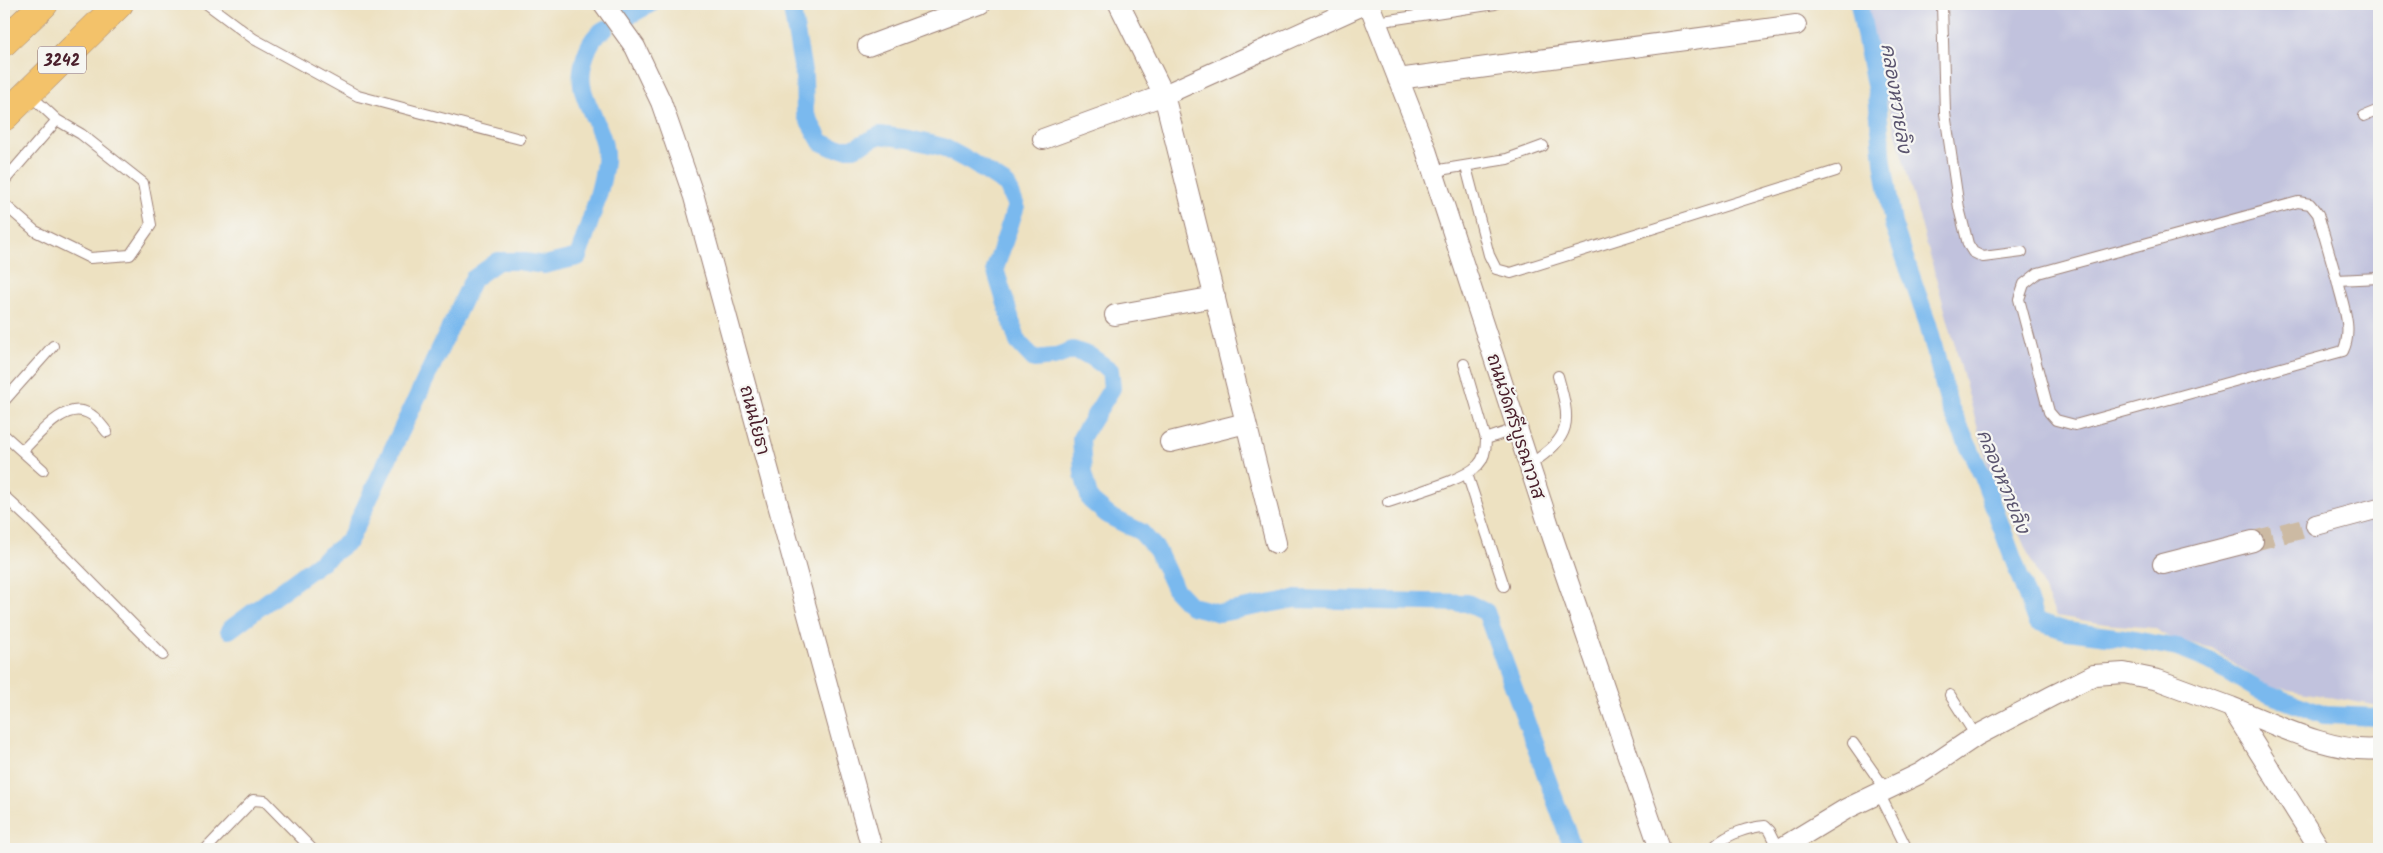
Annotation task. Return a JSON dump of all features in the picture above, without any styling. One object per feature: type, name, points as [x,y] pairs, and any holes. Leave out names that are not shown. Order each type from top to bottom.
[{"type":"main road","points":[[4,42],[44,4]]},
{"type":"main road","name":"3242","points":[[4,117],[120,4]]},
{"type":"street","name":"ถนนโยธา","points":[[604,4],[635,47],[661,102],[694,197],[872,849]]},
{"type":"street","points":[[868,46],[981,4]]},
{"type":"street","points":[[1119,4],[1164,94],[1276,543]]},
{"type":"street","points":[[1043,138],[1164,94],[1370,10]]},
{"type":"street","name":"ถนนวัดศรีบูรณาวาส","points":[[1370,10],[1433,171],[1529,465],[1660,849]]},
{"type":"street","points":[[1398,79],[1796,24]]},
{"type":"street","points":[[1115,314],[1215,296]]},
{"type":"street","points":[[1170,442],[1246,422]]},
{"type":"street","points":[[2316,525],[2379,508]]},
{"type":"street","points":[[2164,564],[2253,541]]},
{"type":"street","points":[[1780,849],[1846,809],[1921,773],[1976,736],[2094,675],[2124,673],[2158,680],[2331,744],[2370,750],[2379,749]]},
{"type":"street","points":[[2231,707],[2320,849]]},
{"type":"lane","points":[[207,4],[254,38],[358,96],[520,139]]},
{"type":"lane","points":[[1370,10],[1495,4]]},
{"type":"lane","points":[[1942,4],[1945,113],[1959,208],[1968,244],[1973,252],[1983,257],[2022,252]]},
{"type":"lane","points":[[4,204],[35,231],[90,258],[130,255],[151,225],[143,183],[81,134],[57,120],[28,93]]},
{"type":"lane","points":[[2364,116],[2379,110]]},
{"type":"lane","points":[[4,181],[57,120]]},
{"type":"lane","points":[[1433,171],[1507,159],[1543,146]]},
{"type":"lane","points":[[1466,167],[1490,255],[1496,268],[1511,273],[1836,170]]},
{"type":"lane","points":[[2298,202],[2310,204],[2318,214],[2337,280],[2348,326],[2348,342],[2344,351],[2075,424],[2056,420],[2049,412],[2020,299],[2024,284],[2038,273],[2298,202]]},
{"type":"lane","points":[[2337,280],[2379,278]]},
{"type":"lane","points":[[4,401],[53,346]]},
{"type":"lane","points":[[1388,502],[1466,474],[1479,464],[1485,452],[1486,439],[1464,364]]},
{"type":"lane","points":[[1529,465],[1546,454],[1560,438],[1568,423],[1568,410],[1558,376]]},
{"type":"lane","points":[[22,451],[61,415],[72,410],[79,409],[90,413],[107,432]]},
{"type":"lane","points":[[1486,439],[1518,428]]},
{"type":"lane","points":[[4,435],[43,470]]},
{"type":"lane","points":[[1466,474],[1504,586]]},
{"type":"lane","points":[[4,496],[31,520],[163,655]]},
{"type":"lane","points":[[1950,695],[1976,736]]},
{"type":"lane","points":[[1853,744],[1882,791],[1907,849]]},
{"type":"lane","points":[[206,849],[253,800],[265,802],[312,849]]},
{"type":"lane","points":[[1716,849],[1716,845],[1723,838],[1756,827],[1765,826],[1780,849]]},
{"type":"shaded area","points":[[1860,4],[2379,4],[2379,706],[2268,686],[2212,648],[2173,639],[2154,628],[2106,624],[2056,616],[1988,465]]},
{"type":"waterway","points":[[630,15],[650,4]]},
{"type":"waterway","points":[[791,4],[804,77],[805,114],[821,142],[834,148],[854,148],[880,135],[909,139],[943,147],[1007,185],[1016,206],[995,269],[1018,342],[1034,359],[1054,357],[1073,350],[1090,356],[1110,370],[1112,388],[1081,438],[1083,474],[1090,500],[1109,516],[1141,532],[1157,550],[1175,589],[1191,606],[1220,613],[1295,599],[1467,603],[1486,612],[1573,849]]},
{"type":"waterway","name":"คลองหวายลิง","points":[[1859,4],[1877,95],[1883,162],[1893,224],[1928,324],[1949,405],[1983,477],[2036,621],[2067,631],[2124,638],[2178,648],[2210,661],[2258,690],[2324,715],[2379,717]]},
{"type":"waterway","points":[[229,630],[349,541],[473,279],[498,261],[518,261],[544,265],[578,257],[598,197],[605,162],[603,142],[583,90],[583,65],[593,40],[605,29]]},
{"type":"tunnel","points":[[2253,541],[2316,525]]}]
